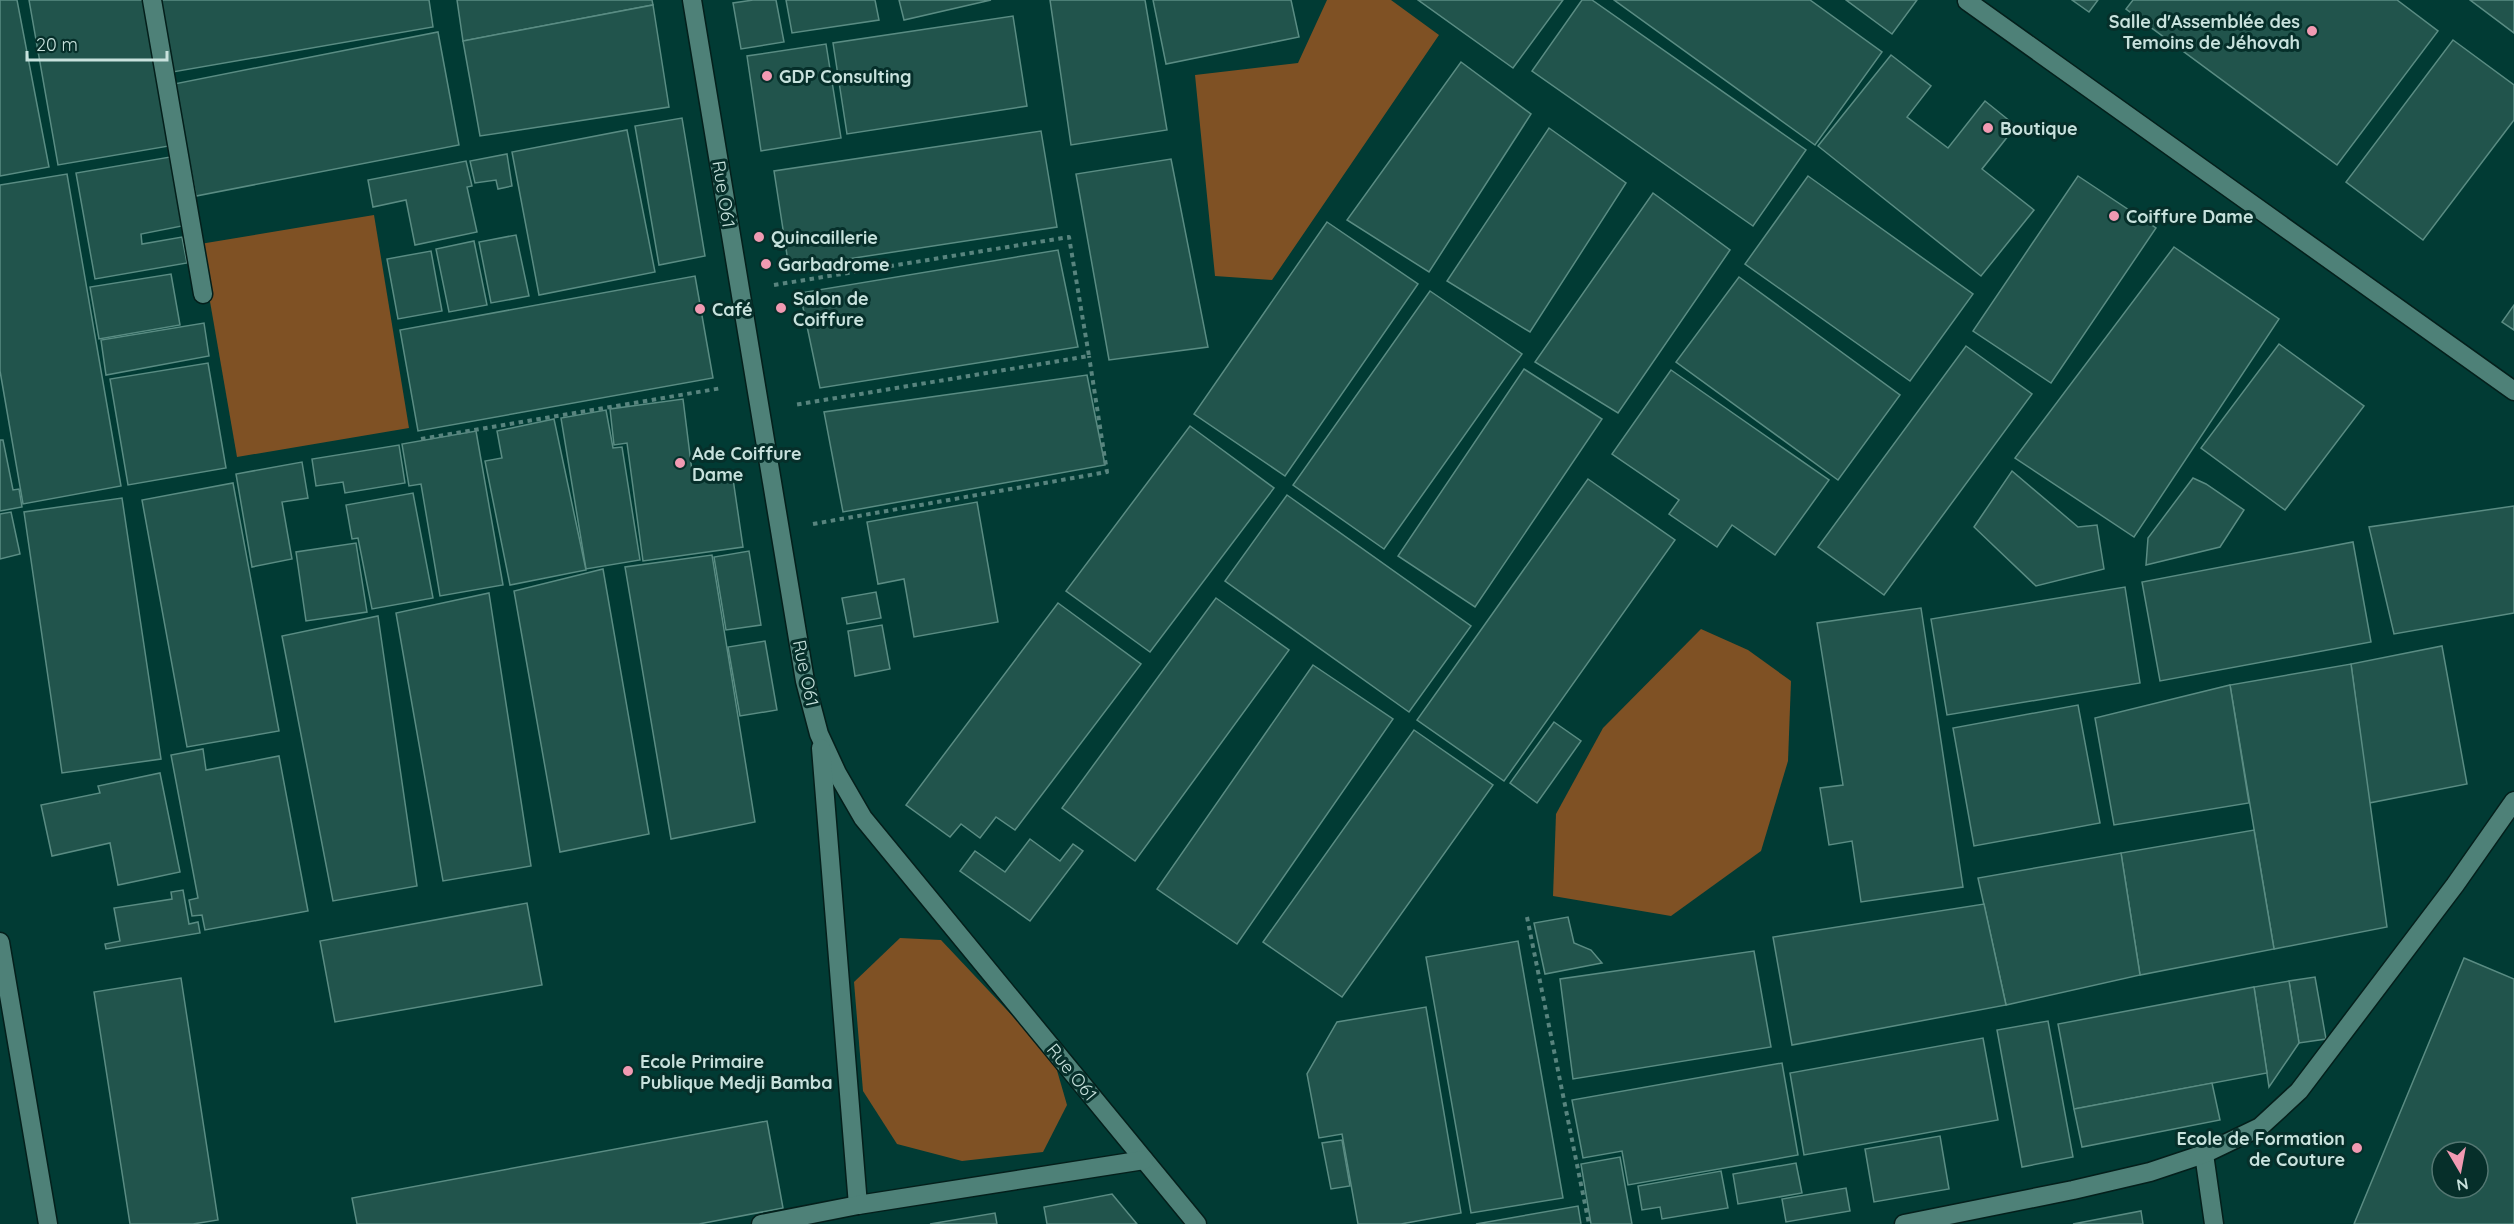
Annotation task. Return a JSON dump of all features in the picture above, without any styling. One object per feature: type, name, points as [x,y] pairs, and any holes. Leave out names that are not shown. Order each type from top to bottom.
[{"type":"street","points":[[152,0],[203,294]]},
{"type":"street","name":"Rue O61","points":[[692,0],[805,681],[819,734],[837,774],[863,818],[1197,1224]]},
{"type":"street","points":[[1967,1],[2514,391]]},
{"type":"street","points":[[819,734],[858,1205]]},
{"type":"street","points":[[1904,1224],[2150,1172],[2204,1154],[2260,1127],[2300,1091],[2455,885],[2514,801]]},
{"type":"street","points":[[0,942],[48,1224]]},
{"type":"street","points":[[2204,1154],[2214,1224]]},
{"type":"street","points":[[761,1224],[858,1205],[1144,1160]]},
{"type":"path","points":[[740,290],[1069,237],[1089,356],[1107,472],[780,530]]},
{"type":"path","points":[[761,411],[1089,356]]},
{"type":"path","points":[[421,439],[756,382]]},
{"type":"path","points":[[1527,917],[1589,1224]]},
{"type":"shaded area","points":[[1327,0],[1391,0],[1439,35],[1272,280],[1215,276],[1195,75],[1298,63]]},
{"type":"shaded area","points":[[374,215],[409,428],[237,457],[200,244]]},
{"type":"shaded area","points":[[1701,629],[1748,650],[1791,681],[1788,761],[1761,851],[1671,916],[1553,896],[1556,814],[1603,728]]},
{"type":"shaded area","points":[[900,938],[941,940],[1054,1060],[1067,1105],[1043,1152],[962,1161],[897,1144],[863,1091],[854,982]]},
{"type":"building","points":[[0,0],[17,0],[49,167],[0,176]]},
{"type":"building","points":[[29,0],[144,0],[169,146],[58,165]]},
{"type":"building","points":[[155,0],[429,0],[433,27],[167,73]]},
{"type":"building","points":[[457,0],[652,0],[653,5],[463,41]]},
{"type":"building","points":[[776,0],[784,42],[741,49],[733,3]]},
{"type":"building","points":[[786,0],[875,0],[879,20],[792,33]]},
{"type":"building","points":[[899,0],[991,0],[904,20]]},
{"type":"building","points":[[1050,0],[1145,0],[1167,130],[1071,145]]},
{"type":"building","points":[[1153,0],[1291,0],[1299,37],[1166,64]]},
{"type":"building","points":[[1418,0],[1563,0],[1513,68]]},
{"type":"building","points":[[1582,0],[1592,0],[1806,150],[1753,226],[1532,71]]},
{"type":"building","points":[[1614,0],[1810,0],[1882,52],[1815,145]]},
{"type":"building","points":[[1846,0],[1917,0],[1892,34]]},
{"type":"building","points":[[2072,0],[2098,0],[2089,12]]},
{"type":"building","points":[[2133,0],[2397,0],[2438,31],[2337,165],[2126,9]]},
{"type":"building","points":[[2470,0],[2514,0],[2514,33]]},
{"type":"building","points":[[653,5],[669,107],[480,136],[463,41]]},
{"type":"building","points":[[1013,16],[1027,106],[847,134],[833,43]]},
{"type":"building","points":[[438,32],[459,145],[196,196],[174,84]]},
{"type":"building","points":[[2453,40],[2514,85],[2514,120],[2423,240],[2346,182]]},
{"type":"building","points":[[826,44],[841,138],[761,151],[747,56]]},
{"type":"building","points":[[1891,55],[1931,86],[1907,117],[1948,148],[1985,101],[2016,126],[1982,169],[2034,210],[1981,276],[1818,146]]},
{"type":"building","points":[[1461,62],[1531,114],[1429,272],[1347,220]]},
{"type":"building","points":[[682,118],[705,256],[659,265],[635,126]]},
{"type":"building","points":[[1549,128],[1626,183],[1530,332],[1447,281]]},
{"type":"building","points":[[627,130],[655,272],[539,295],[512,152]]},
{"type":"building","points":[[1041,131],[1057,227],[789,268],[774,171]]},
{"type":"building","points":[[507,154],[512,186],[498,189],[496,180],[475,183],[470,161]]},
{"type":"building","points":[[170,157],[182,226],[141,234],[142,244],[182,237],[187,263],[95,279],[76,173]]},
{"type":"building","points":[[1171,159],[1208,347],[1109,360],[1076,174]]},
{"type":"building","points":[[466,161],[472,186],[467,187],[477,232],[415,245],[406,200],[373,207],[368,180]]},
{"type":"building","points":[[67,174],[121,486],[23,504],[0,371],[0,185]]},
{"type":"building","points":[[1808,176],[1973,294],[1910,381],[1745,264]]},
{"type":"building","points":[[2078,176],[2156,228],[2051,383],[1973,331]]},
{"type":"building","points":[[1653,193],[1730,250],[1618,413],[1535,362]]},
{"type":"building","points":[[1327,222],[1418,284],[1285,476],[1194,414]]},
{"type":"building","points":[[516,235],[529,296],[491,303],[479,242]]},
{"type":"building","points":[[474,241],[487,305],[449,312],[436,249]]},
{"type":"building","points":[[2174,247],[2279,319],[2134,537],[2015,458]]},
{"type":"building","points":[[1058,250],[1078,347],[820,388],[800,293]]},
{"type":"building","points":[[431,251],[442,311],[398,319],[387,259]]},
{"type":"building","points":[[171,274],[180,325],[99,339],[90,287]]},
{"type":"building","points":[[695,276],[713,378],[418,431],[400,330]]},
{"type":"building","points":[[1739,277],[1900,395],[1838,480],[1676,362]]},
{"type":"building","points":[[1430,291],[1522,354],[1384,549],[1293,485]]},
{"type":"building","points":[[2514,305],[2514,330],[2502,322]]},
{"type":"building","points":[[204,323],[209,356],[106,375],[101,340]]},
{"type":"building","points":[[2279,344],[2364,406],[2285,510],[2201,448]]},
{"type":"building","points":[[1966,346],[2032,394],[1884,595],[1818,547]]},
{"type":"building","points":[[208,363],[226,468],[128,485],[110,379]]},
{"type":"building","points":[[1524,369],[1602,419],[1475,607],[1398,556]]},
{"type":"building","points":[[1671,370],[1829,480],[1775,555],[1732,525],[1717,547],[1669,514],[1679,500],[1612,454]]},
{"type":"building","points":[[1087,375],[1105,465],[843,512],[824,412]]},
{"type":"building","points":[[683,399],[693,479],[732,472],[743,547],[643,561],[627,443],[614,445],[610,409]]},
{"type":"building","points":[[606,410],[613,448],[622,447],[640,560],[586,569],[561,418]]},
{"type":"building","points":[[554,419],[586,570],[510,585],[485,461],[502,458],[497,431]]},
{"type":"building","points":[[1190,426],[1274,488],[1150,652],[1066,591]]},
{"type":"building","points":[[476,431],[503,585],[440,596],[421,484],[409,486],[402,444]]},
{"type":"building","points":[[0,440],[3,440],[13,490],[19,489],[22,507],[0,511]]},
{"type":"building","points":[[399,445],[405,483],[345,493],[343,482],[316,486],[312,459]]},
{"type":"building","points":[[302,462],[308,498],[282,502],[292,559],[252,567],[236,474]]},
{"type":"building","points":[[2012,471],[2078,527],[2097,525],[2104,569],[2036,586],[1974,527]]},
{"type":"building","points":[[2193,478],[2206,484],[2244,510],[2220,547],[2146,565],[2148,538]]},
{"type":"building","points":[[1588,479],[1675,540],[1504,781],[1417,720]]},
{"type":"building","points":[[233,483],[279,731],[187,747],[142,500]]},
{"type":"building","points":[[413,493],[433,598],[372,609],[358,538],[352,539],[346,505]]},
{"type":"building","points":[[1287,495],[1471,626],[1409,712],[1225,581]]},
{"type":"building","points":[[122,498],[161,759],[62,773],[24,512]]},
{"type":"building","points":[[977,502],[998,622],[914,637],[904,579],[878,584],[867,522]]},
{"type":"building","points":[[2514,506],[2514,613],[2394,634],[2369,527]]},
{"type":"building","points":[[11,512],[20,554],[0,559],[0,514]]},
{"type":"building","points":[[2353,542],[2371,642],[2160,681],[2142,582]]},
{"type":"building","points":[[356,543],[367,612],[306,621],[296,552]]},
{"type":"building","points":[[749,551],[761,625],[726,630],[714,557]]},
{"type":"building","points":[[712,555],[755,822],[671,839],[625,567]]},
{"type":"building","points":[[603,569],[649,834],[560,852],[514,591]]},
{"type":"building","points":[[2125,587],[2140,683],[1947,715],[1931,619]]},
{"type":"building","points":[[876,592],[881,618],[847,624],[842,598]]},
{"type":"building","points":[[489,593],[531,866],[443,881],[396,613]]},
{"type":"building","points":[[1216,598],[1289,650],[1135,861],[1062,808]]},
{"type":"building","points":[[1058,603],[1141,664],[1015,830],[996,817],[980,838],[961,824],[950,837],[906,805]]},
{"type":"building","points":[[1921,608],[1963,887],[1861,902],[1852,841],[1829,845],[1820,788],[1843,785],[1817,623]]},
{"type":"building","points":[[378,616],[417,886],[333,901],[282,636]]},
{"type":"building","points":[[882,625],[890,669],[855,676],[848,631]]},
{"type":"building","points":[[765,641],[777,710],[740,716],[728,647]]},
{"type":"building","points":[[2442,646],[2467,784],[2369,803],[2351,664]]},
{"type":"building","points":[[2351,664],[2387,927],[2274,949],[2230,685]]},
{"type":"building","points":[[1313,665],[1393,719],[1237,944],[1157,889]]},
{"type":"building","points":[[2230,685],[2249,803],[2114,825],[2095,718]]},
{"type":"building","points":[[2078,705],[2100,823],[1974,846],[1953,728]]},
{"type":"building","points":[[1554,722],[1581,741],[1537,803],[1510,783]]},
{"type":"building","points":[[1414,730],[1493,785],[1342,997],[1263,942]]},
{"type":"building","points":[[203,749],[206,770],[279,756],[308,911],[205,930],[202,915],[192,916],[189,900],[198,898],[171,755]]},
{"type":"building","points":[[160,773],[180,872],[118,885],[110,843],[52,856],[41,805],[100,793],[98,786]]},
{"type":"building","points":[[2254,830],[2274,949],[2140,975],[2121,853]]},
{"type":"building","points":[[1030,839],[1060,861],[1073,844],[1083,851],[1030,921],[960,871],[975,851],[1005,872]]},
{"type":"building","points":[[2121,853],[2140,975],[2006,1005],[1978,878]]},
{"type":"building","points":[[183,890],[189,924],[198,922],[200,933],[106,949],[105,944],[120,941],[114,908],[172,899],[171,892]]},
{"type":"building","points":[[527,903],[542,985],[335,1022],[320,941]]},
{"type":"building","points":[[1984,904],[2006,1005],[1792,1045],[1773,937]]},
{"type":"building","points":[[1568,917],[1574,943],[1591,950],[1602,963],[1545,974],[1534,923]]},
{"type":"building","points":[[1518,941],[1563,1198],[1471,1213],[1426,957]]},
{"type":"building","points":[[1754,951],[1771,1047],[1573,1079],[1560,979]]},
{"type":"building","points":[[2464,958],[2514,979],[2514,1224],[2354,1224]]},
{"type":"building","points":[[2315,977],[2326,1039],[2299,1043],[2289,981]]},
{"type":"building","points":[[181,978],[218,1220],[193,1224],[130,1224],[94,992]]},
{"type":"building","points":[[2289,981],[2299,1043],[2269,1087],[2254,987]]},
{"type":"building","points":[[2254,987],[2267,1073],[2074,1109],[2058,1024]]},
{"type":"building","points":[[1426,1007],[1461,1213],[1401,1224],[1358,1224],[1342,1134],[1319,1138],[1307,1074],[1337,1022]]},
{"type":"building","points":[[2048,1021],[2073,1157],[2022,1167],[1997,1030]]},
{"type":"building","points":[[1983,1038],[1998,1120],[1804,1155],[1790,1073]]},
{"type":"building","points":[[1782,1063],[1798,1155],[1628,1185],[1622,1151],[1583,1158],[1572,1100]]},
{"type":"building","points":[[2212,1083],[2220,1120],[2082,1147],[2074,1109]]},
{"type":"building","points":[[767,1121],[783,1208],[699,1224],[357,1224],[352,1198]]},
{"type":"building","points":[[1940,1136],[1949,1189],[1874,1202],[1865,1149]]},
{"type":"building","points":[[1342,1140],[1350,1186],[1331,1189],[1322,1143]]},
{"type":"building","points":[[1620,1157],[1632,1224],[1591,1224],[1581,1164]]},
{"type":"building","points":[[1796,1163],[1802,1193],[1738,1204],[1733,1174]]},
{"type":"building","points":[[1721,1171],[1728,1208],[1662,1219],[1660,1207],[1642,1210],[1638,1186]]},
{"type":"building","points":[[1846,1188],[1850,1211],[1786,1222],[1782,1199]]},
{"type":"building","points":[[1112,1194],[1137,1224],[1047,1224],[1044,1207]]},
{"type":"building","points":[[1578,1206],[1581,1224],[1476,1224]]},
{"type":"building","points":[[2141,1211],[2143,1224],[2073,1224]]},
{"type":"building","points":[[995,1213],[997,1224],[930,1224]]},
{"type":"place","name":"Salle d'Assemblée des Temoins de Jéhovah","points":[[2312,31]]},
{"type":"place","name":"GDP Consulting","points":[[767,76]]},
{"type":"place","name":"Boutique","points":[[1988,128]]},
{"type":"place","name":"Coiffure Dame","points":[[2114,216]]},
{"type":"place","name":"Quincaillerie","points":[[759,237]]},
{"type":"place","name":"Garbadrome","points":[[766,264]]},
{"type":"place","name":"Salon de Coiffure","points":[[781,308]]},
{"type":"place","name":"Café","points":[[700,309]]},
{"type":"place","name":"Ade Coiffure Dame","points":[[680,463]]},
{"type":"place","name":"Ecole Primaire Publique Medji Bamba","points":[[628,1071]]},
{"type":"place","name":"Ecole de Formation de Couture","points":[[2357,1148]]}]
